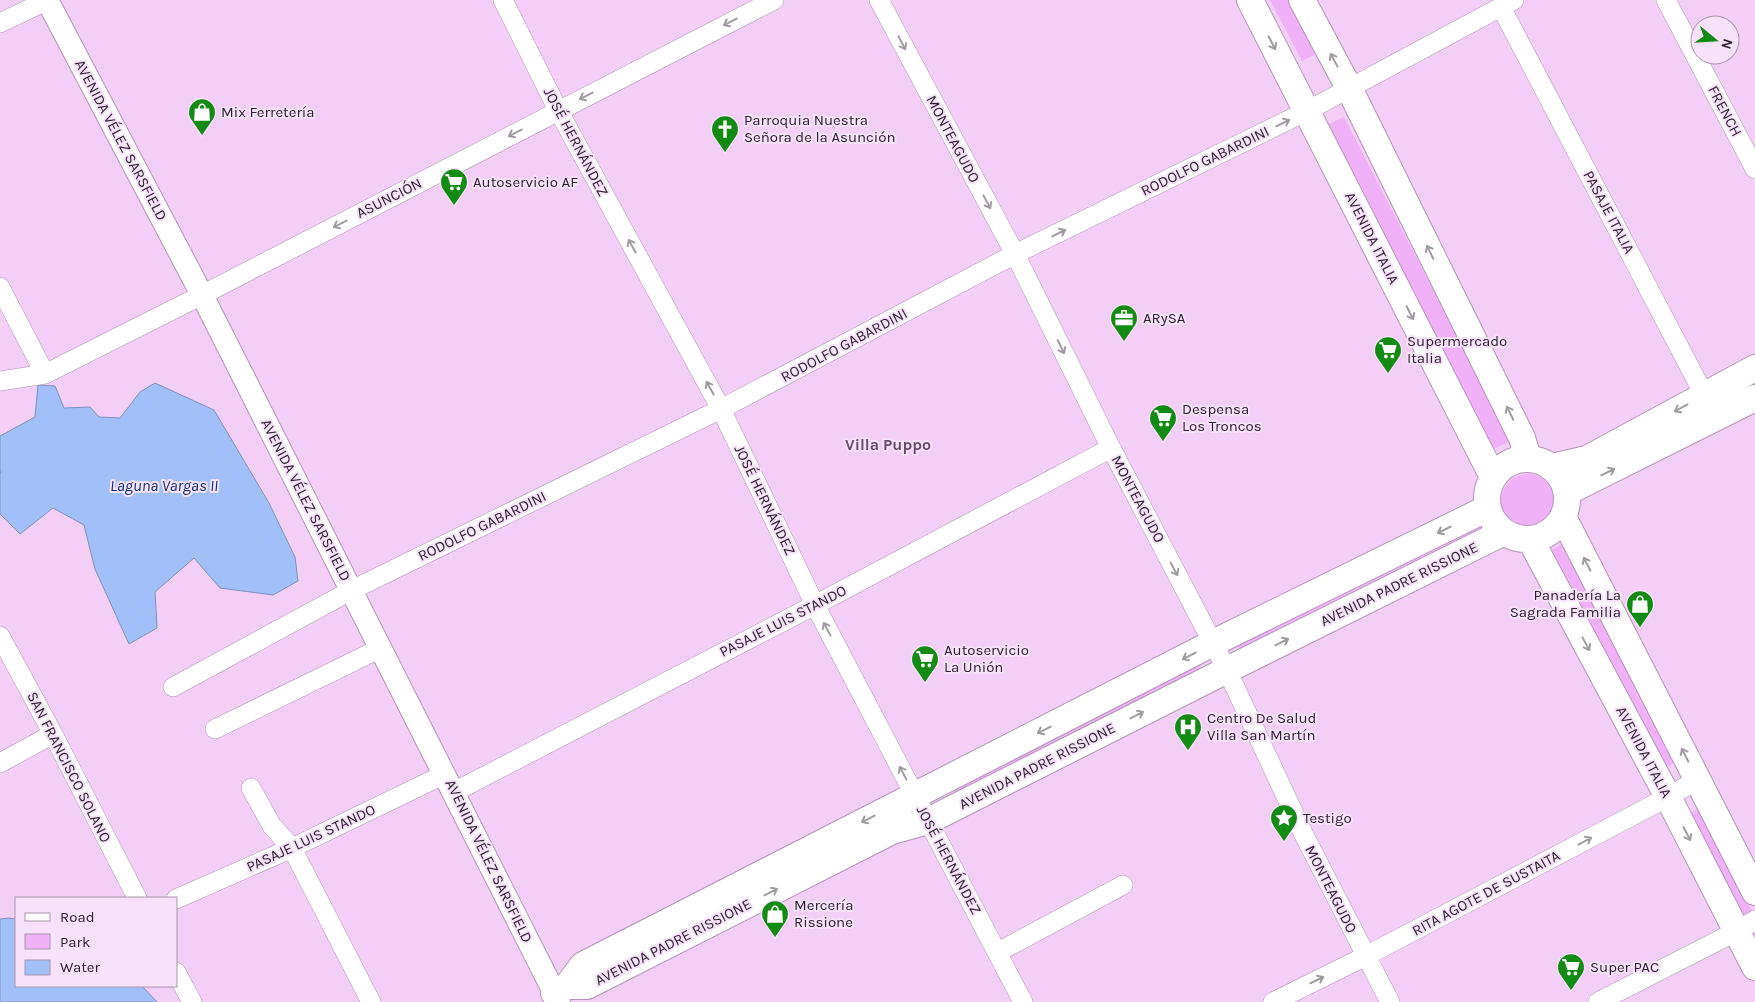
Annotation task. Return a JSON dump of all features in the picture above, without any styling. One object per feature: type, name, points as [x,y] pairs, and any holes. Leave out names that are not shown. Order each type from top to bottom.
[{"type":"main road","name":"AVENIDA ITALIA","points":[[1250,0],[1493,477]]},
{"type":"main road","points":[[1302,0],[1349,88],[1522,438],[1540,463],[1564,483],[1565,507],[1697,780],[1755,892]]},
{"type":"main road","points":[[1755,368],[1711,407],[1571,490],[1565,507],[1552,531],[1530,539],[1516,538],[1504,532],[1494,522],[1488,508],[1487,492],[1493,477],[1508,463],[1518,460],[1540,463],[1587,459],[1711,407],[1755,398]]},
{"type":"main road","name":"AVENIDA PADRE RISSIONE","points":[[555,996],[583,965],[1213,644],[1488,508]]},
{"type":"main road","name":"AVENIDA PADRE RISSIONE","points":[[555,996],[587,986],[892,831],[928,821],[1504,532]]},
{"type":"main road","name":"AVENIDA ITALIA","points":[[1530,539],[1668,797],[1746,926],[1755,967]]},
{"type":"street","points":[[0,23],[48,0]]},
{"type":"street","name":"AVENIDA VÉLEZ SARSFIELD","points":[[48,0],[202,295],[450,783],[555,996]]},
{"type":"street","name":"JOSÉ HERNÁNDEZ","points":[[503,0],[558,110],[721,409],[815,605],[1023,1002]]},
{"type":"street","name":"ASUNCIÓN","points":[[0,381],[45,374],[774,0]]},
{"type":"street","name":"MONTEAGUDO","points":[[879,0],[1015,254],[1110,448],[1227,670],[1303,833],[1390,1002]]},
{"type":"street","name":"FRENCH","points":[[1666,0],[1755,169]]},
{"type":"street","name":"RODOLFO GABARDINI","points":[[173,687],[352,590],[721,409],[1015,254],[1307,111],[1507,3]]},
{"type":"street","name":"PASAJE ITALIA","points":[[1507,3],[1711,407]]},
{"type":"street","points":[[0,287],[45,374]]},
{"type":"street","name":"PASAJE LUIS STANDO","points":[[178,898],[292,848],[450,783],[815,605],[1110,448]]},
{"type":"street","name":"SAN FRANCISCO SOLANO","points":[[0,636],[54,734],[136,897]]},
{"type":"street","points":[[214,729],[381,648]]},
{"type":"street","points":[[0,763],[54,734]]},
{"type":"street","name":"RITA AGOTE DE SUSTAITA","points":[[1273,1002],[1366,956],[1697,780]]},
{"type":"street","points":[[251,788],[272,826],[292,848],[371,1002]]},
{"type":"street","points":[[998,952],[1123,885]]},
{"type":"street","points":[[1598,1002],[1746,926]]},
{"type":"street","points":[[178,976],[192,1002]]},
{"type":"green space","points":[[1270,0],[1290,0],[1318,53],[1302,61]]},
{"type":"green space","points":[[1344,117],[1511,441],[1494,449],[1327,125]]},
{"type":"green space","points":[[1528,474],[1538,476],[1547,482],[1553,491],[1555,501],[1553,511],[1547,520],[1538,526],[1528,528],[1518,526],[1509,520],[1503,511],[1501,501],[1503,491],[1509,482],[1518,476]]},
{"type":"green space","points":[[1486,523],[1488,528],[1240,652],[1238,646]]},
{"type":"green space","points":[[1562,544],[1674,763],[1664,768],[1545,553]]},
{"type":"green space","points":[[1197,661],[1204,674],[956,795],[952,788]]},
{"type":"green space","points":[[1698,809],[1752,911],[1740,917],[1686,815]]},
{"type":"water","name":"Laguna Vargas II","points":[[155,383],[214,410],[269,503],[295,557],[298,581],[273,595],[220,588],[194,558],[155,592],[157,628],[129,644],[95,569],[84,525],[53,508],[20,534],[0,514],[0,436],[35,417],[38,385],[55,386],[64,408],[90,407],[99,417],[120,418],[140,392]]},
{"type":"water","points":[[0,919],[15,919],[15,987],[143,987],[157,1002],[0,1002]]},
{"type":"place","name":"Mix Ferretería","points":[[202,136]]},
{"type":"place","name":"Parroquia Nuestra Señora de la Asunción","points":[[725,153]]},
{"type":"place","name":"Autoservicio AF","points":[[454,206]]},
{"type":"place","name":"ARySA","points":[[1124,342]]},
{"type":"place","name":"Supermercado Italia","points":[[1388,374]]},
{"type":"place","name":"Despensa Los Troncos","points":[[1163,442]]},
{"type":"place","name":"Panadería La Sagrada Familia","points":[[1640,628]]},
{"type":"place","name":"Autoservicio La Unión","points":[[925,683]]},
{"type":"place","name":"Centro De Salud Villa San Martín","points":[[1188,751]]},
{"type":"place","name":"Testigo","points":[[1284,842]]},
{"type":"place","name":"Mercería Rissione","points":[[775,938]]},
{"type":"place","name":"Super PAC","points":[[1571,991]]},
{"type":"district","name":"Villa Puppo","points":[[888,444]]}]
